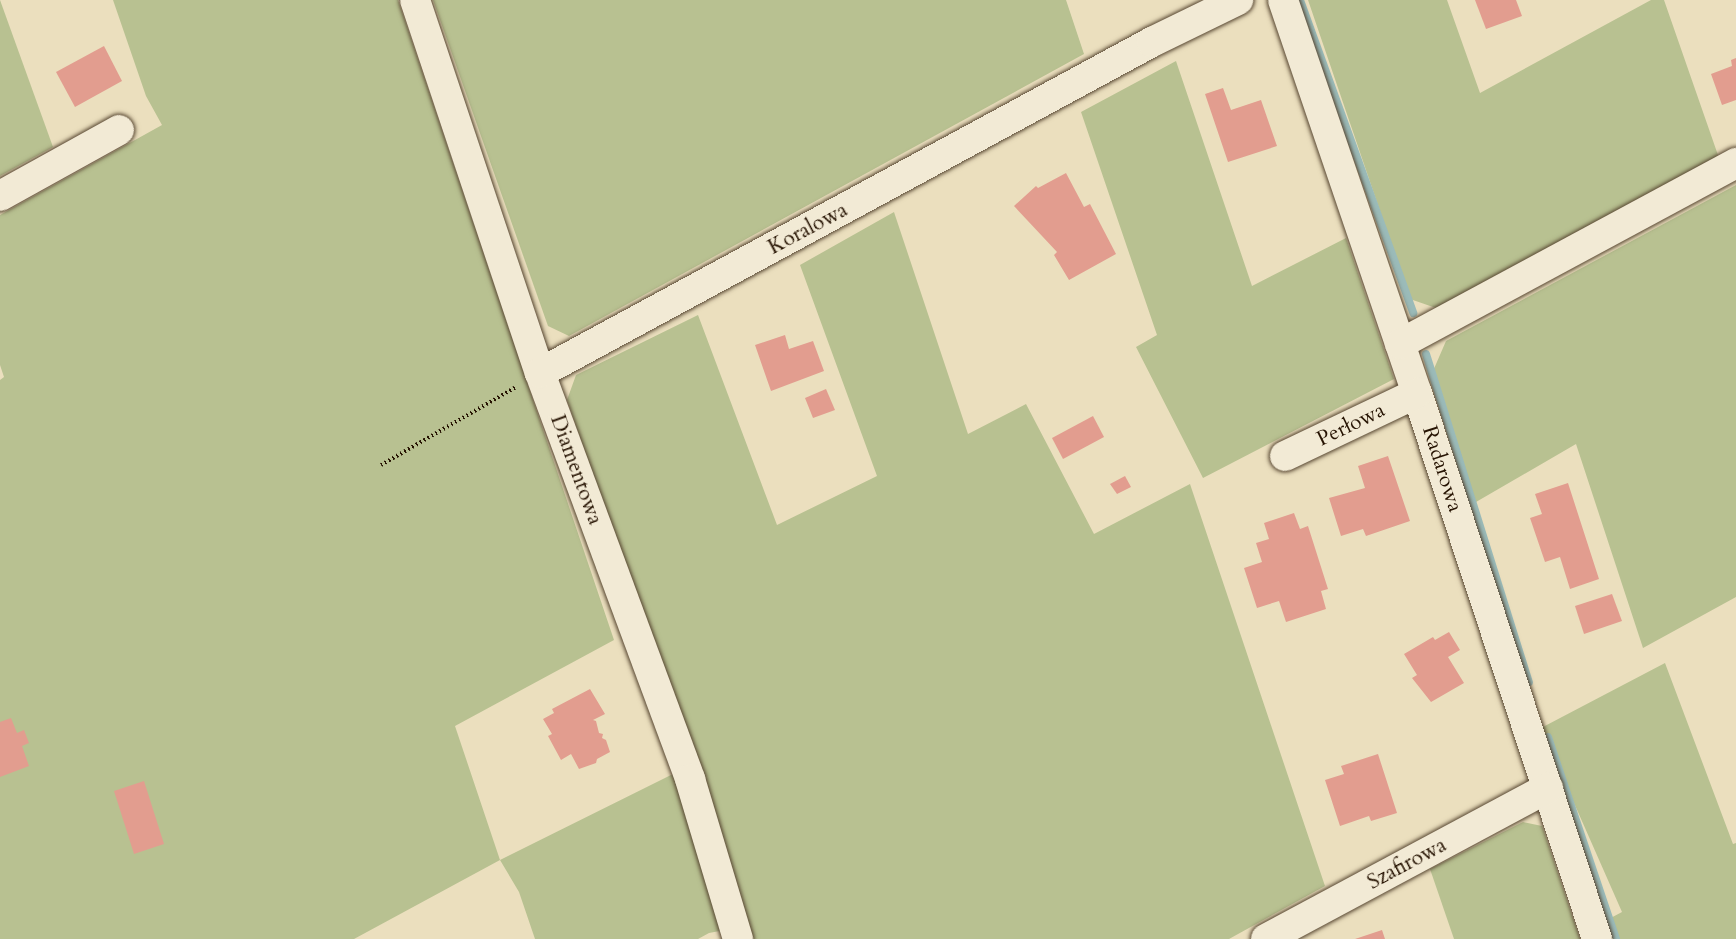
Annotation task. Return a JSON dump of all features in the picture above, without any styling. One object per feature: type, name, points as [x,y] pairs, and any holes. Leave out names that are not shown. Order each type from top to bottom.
[{"type":"street","name":"Diamentowa","points":[[415,0],[540,373],[690,779],[738,939]]},
{"type":"street","name":"Koralowa","points":[[540,373],[1152,42],[1238,0]]},
{"type":"street","name":"Radarowa","points":[[1283,0],[1401,344],[1597,939]]},
{"type":"street","points":[[0,196],[119,130]]},
{"type":"street","points":[[1401,344],[1736,163]]},
{"type":"street","name":"Perłowa","points":[[1285,456],[1417,393]]},
{"type":"street","name":"Szafirowa","points":[[1266,939],[1548,788]]},
{"type":"path","points":[[381,465],[540,373]]},
{"type":"green space","points":[[0,0],[53,147],[0,176]]},
{"type":"green space","points":[[113,0],[398,0],[614,640],[455,726],[500,860],[354,939],[0,939],[0,380],[4,377],[0,365],[0,215],[162,125],[146,96]]},
{"type":"green space","points":[[433,0],[1066,0],[1084,54],[569,336],[548,326]]},
{"type":"green space","points":[[1308,0],[1447,0],[1480,93],[1651,0],[1664,0],[1719,158],[1436,308],[1410,299]]},
{"type":"green space","points":[[1176,61],[1252,286],[1346,238],[1394,379],[1203,478],[1136,347],[1157,335],[1081,112]]},
{"type":"green space","points":[[1736,185],[1736,597],[1643,648],[1576,444],[1476,502],[1433,371],[1446,341]]},
{"type":"green space","points":[[894,212],[968,434],[1026,404],[1094,534],[1190,484],[1325,886],[1229,939],[751,939],[694,764],[567,400],[576,375],[698,315],[777,525],[877,476],[800,265]]},
{"type":"green space","points":[[1665,663],[1733,844],[1736,843],[1736,939],[1611,939],[1605,921],[1622,912],[1541,728]]},
{"type":"green space","points":[[673,774],[730,929],[709,933],[698,939],[535,939],[519,892],[500,860]]},
{"type":"green space","points":[[1523,822],[1542,826],[1580,939],[1454,939],[1430,869]]},
{"type":"building","points":[[1475,0],[1516,0],[1522,16],[1486,29]]},
{"type":"building","points":[[104,46],[122,81],[75,107],[56,72]]},
{"type":"building","points":[[1736,58],[1736,100],[1722,105],[1711,74],[1732,66],[1731,60]]},
{"type":"building","points":[[1223,88],[1231,110],[1261,100],[1277,146],[1228,162],[1205,94]]},
{"type":"building","points":[[1066,173],[1084,207],[1090,204],[1116,254],[1069,280],[1054,255],[1057,252],[1014,206],[1036,186],[1038,188]]},
{"type":"building","points":[[785,335],[789,349],[813,341],[824,371],[771,391],[755,345]]},
{"type":"building","points":[[826,389],[835,410],[813,418],[805,398]]},
{"type":"building","points":[[1093,416],[1104,437],[1063,459],[1052,438]]},
{"type":"building","points":[[1388,456],[1410,521],[1366,536],[1363,529],[1341,536],[1329,498],[1365,488],[1358,466]]},
{"type":"building","points":[[1125,476],[1131,487],[1117,494],[1110,484]]},
{"type":"building","points":[[1568,483],[1599,579],[1570,589],[1560,557],[1545,562],[1530,518],[1542,514],[1535,494]]},
{"type":"building","points":[[1294,513],[1300,529],[1308,526],[1328,589],[1321,591],[1326,609],[1286,622],[1279,601],[1257,608],[1244,568],[1262,562],[1256,543],[1269,539],[1264,523]]},
{"type":"building","points":[[1612,594],[1622,621],[1584,634],[1575,606]]},
{"type":"building","points":[[1449,632],[1460,650],[1448,657],[1464,683],[1431,702],[1412,678],[1417,675],[1404,654],[1433,637],[1435,640]]},
{"type":"building","points":[[590,689],[605,714],[593,720],[596,721],[599,733],[603,734],[602,738],[606,740],[610,752],[597,759],[596,763],[579,769],[571,754],[561,760],[548,736],[552,734],[543,719],[554,713],[552,709]]},
{"type":"building","points":[[11,718],[17,733],[24,730],[29,743],[22,746],[29,766],[0,777],[0,722]]},
{"type":"building","points":[[1378,754],[1397,813],[1371,821],[1369,816],[1340,826],[1325,780],[1344,774],[1341,766]]},
{"type":"building","points":[[144,781],[164,844],[134,854],[114,791]]},
{"type":"building","points":[[1382,930],[1385,939],[1355,939]]},
{"type":"waterway","points":[[1300,0],[1413,313]]},
{"type":"waterway","points":[[1426,354],[1529,682]]},
{"type":"waterway","points":[[1548,737],[1616,939]]}]
